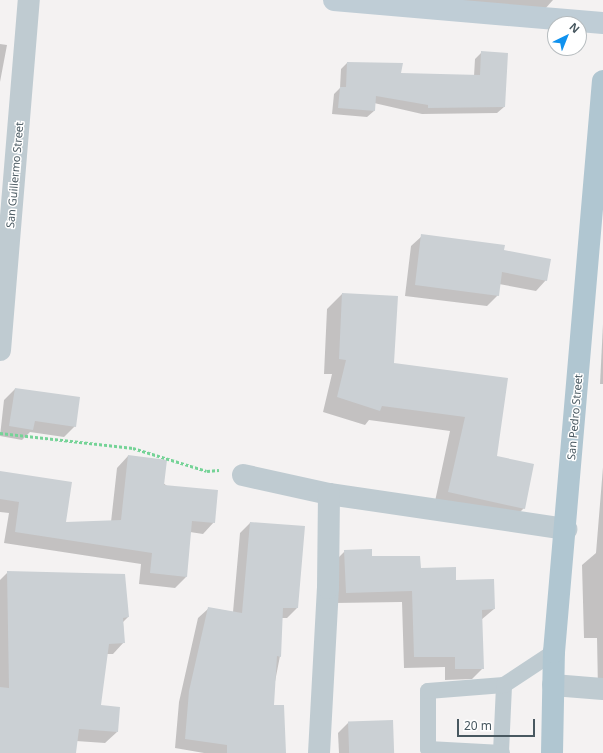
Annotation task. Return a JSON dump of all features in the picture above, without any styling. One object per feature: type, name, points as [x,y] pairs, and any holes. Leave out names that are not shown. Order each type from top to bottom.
[{"type":"main road","name":"San Pedro Street","points":[[552,753],[552,685],[554,652],[566,529],[603,81]]},
{"type":"street","name":"San Guillermo Street","points":[[0,350],[29,0]]},
{"type":"street","points":[[334,0],[366,1],[603,23]]},
{"type":"street","points":[[243,475],[329,494],[566,529]]},
{"type":"street","points":[[319,753],[328,588],[329,494]]},
{"type":"street","points":[[552,685],[603,689]]},
{"type":"lane","points":[[504,685],[502,752],[428,749],[426,695],[433,689],[504,685],[554,652]]},
{"type":"path","points":[[0,433],[133,448],[207,471],[226,469],[243,475]]},
{"type":"building","points":[[481,51],[508,53],[505,107],[428,108],[428,105],[376,96],[375,111],[338,108],[340,87],[346,87],[347,62],[403,63],[401,73],[480,75]]},
{"type":"building","points":[[421,234],[505,245],[504,250],[551,259],[547,281],[502,272],[499,296],[415,285]]},
{"type":"building","points":[[342,293],[398,296],[394,363],[508,378],[497,456],[534,464],[525,509],[448,492],[465,417],[382,406],[380,411],[337,397],[346,360],[339,359]]},
{"type":"building","points":[[15,388],[80,397],[76,427],[35,421],[33,430],[9,426]]},
{"type":"building","points":[[128,455],[167,460],[164,485],[218,490],[215,523],[192,521],[187,577],[150,573],[152,553],[15,532],[19,502],[0,499],[0,471],[72,482],[66,522],[121,520]]},
{"type":"building","points":[[250,522],[305,526],[298,608],[283,608],[281,657],[277,656],[274,705],[284,705],[286,753],[227,753],[227,745],[185,739],[189,691],[208,607],[242,613]]},
{"type":"building","points":[[372,549],[372,556],[420,556],[421,568],[456,567],[456,580],[494,579],[495,609],[482,610],[484,669],[455,669],[455,657],[414,657],[412,591],[346,593],[344,550]]},
{"type":"building","points":[[7,571],[125,574],[129,617],[123,618],[125,643],[109,644],[101,705],[120,707],[118,732],[79,729],[76,753],[0,753],[0,687],[9,688]]},
{"type":"building","points":[[393,720],[394,753],[349,753],[348,722]]}]
